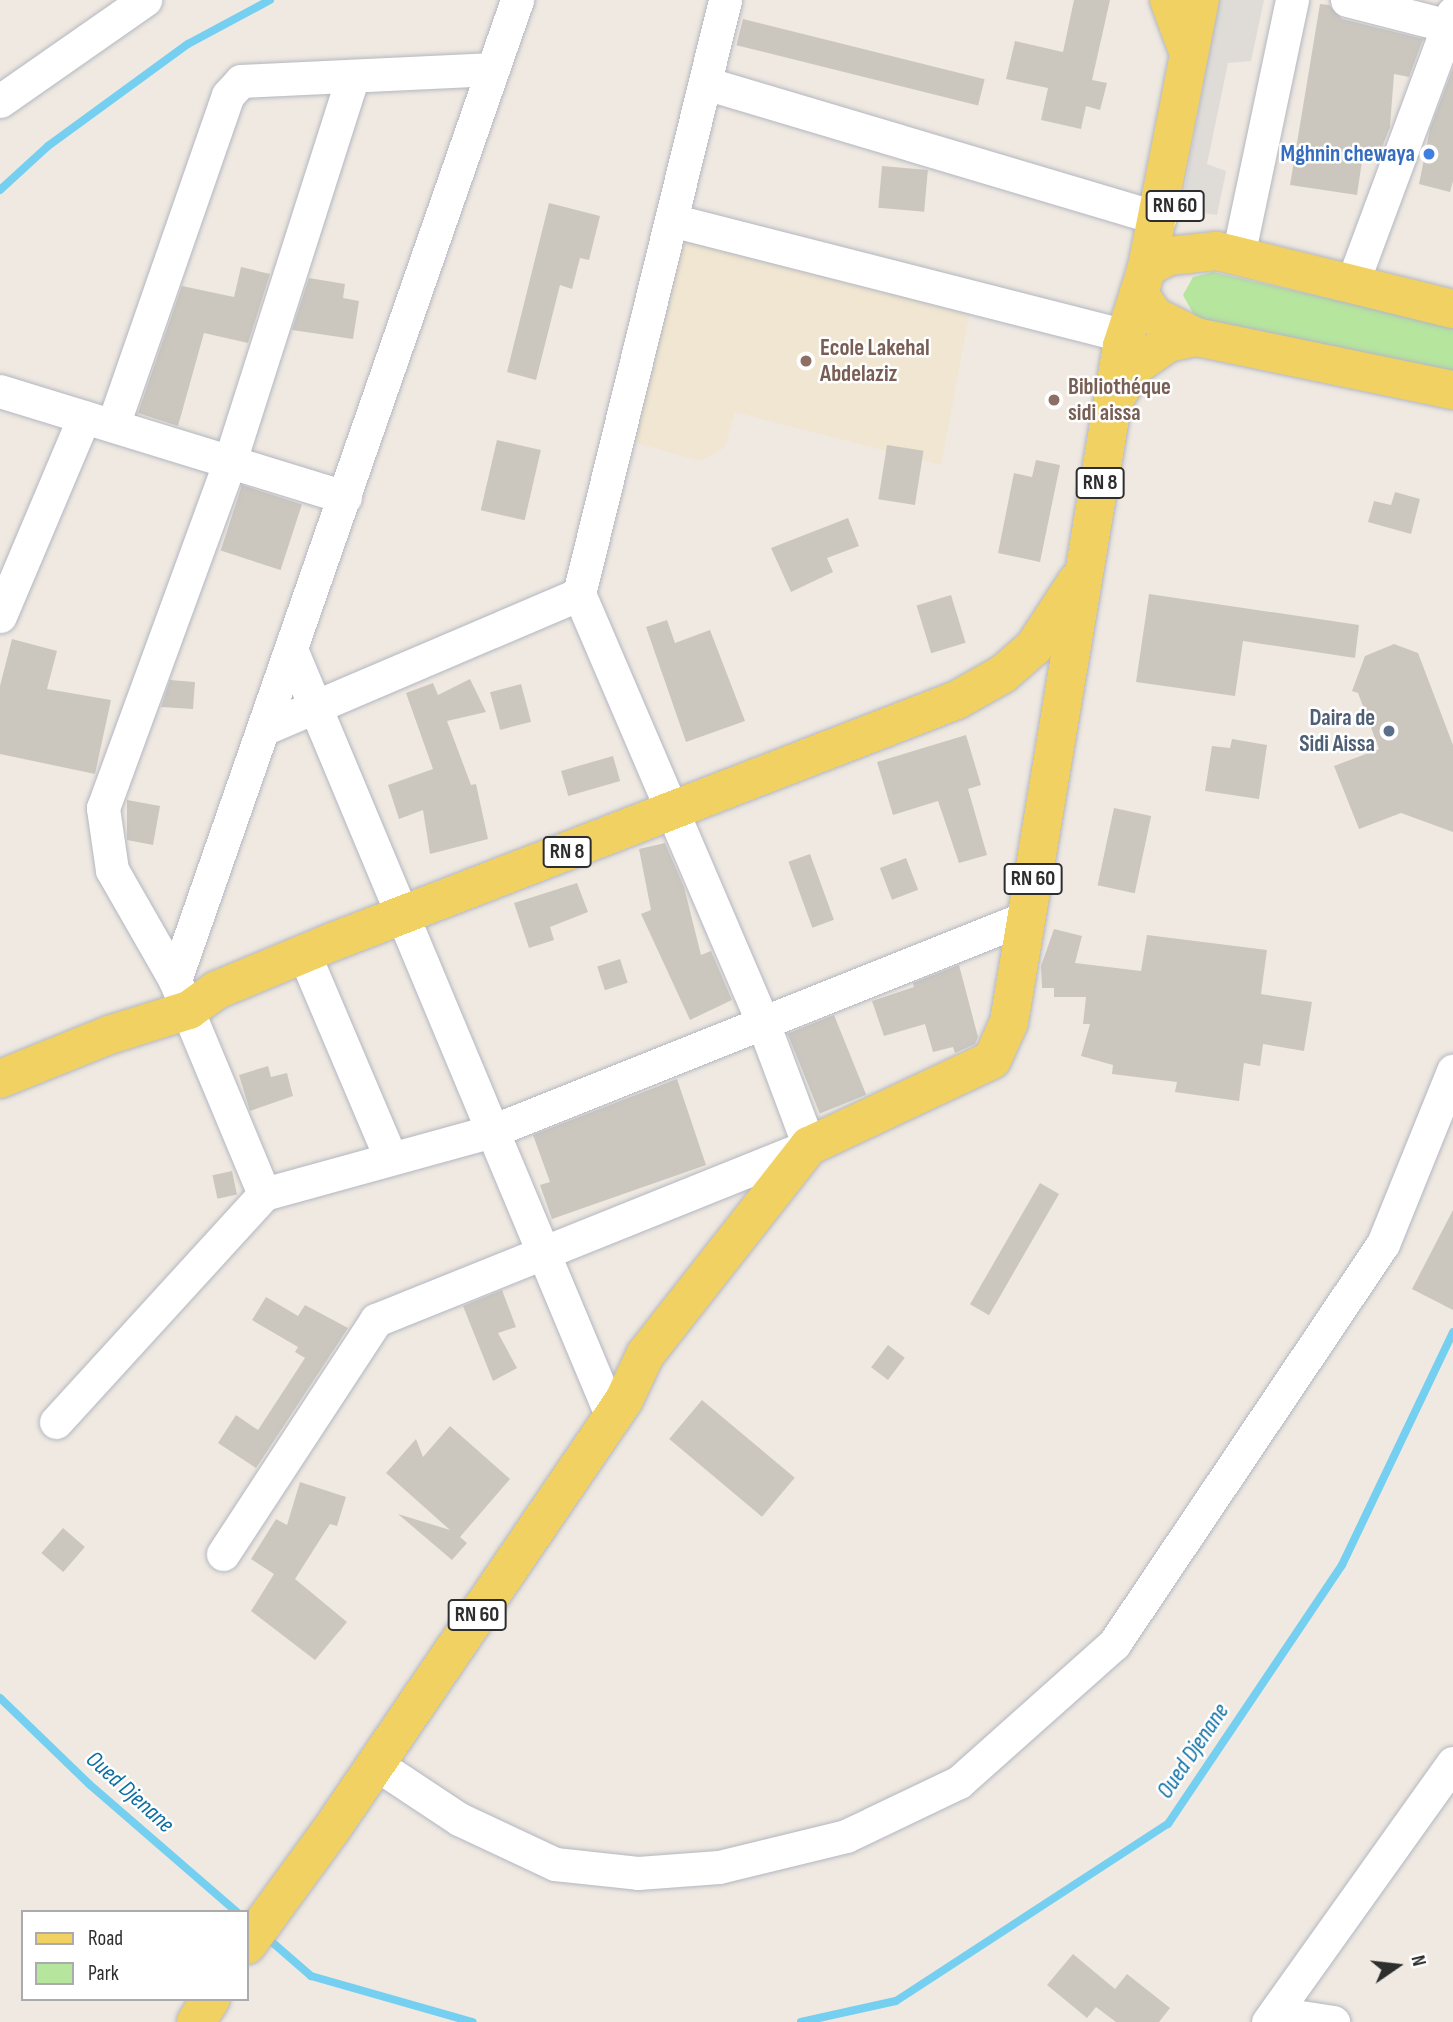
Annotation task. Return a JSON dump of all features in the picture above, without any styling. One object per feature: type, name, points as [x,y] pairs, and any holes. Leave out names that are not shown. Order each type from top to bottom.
[{"type":"main road","points":[[1169,0],[1188,51]]},
{"type":"main road","name":"RN 60","points":[[1113,401],[1125,336],[1159,218],[1188,51],[1199,20],[1200,0]]},
{"type":"main road","name":"RN 60","points":[[1172,141],[1177,215],[1186,234],[1227,253]]},
{"type":"main road","points":[[1453,309],[1227,253],[1169,256],[1143,280],[1154,316],[1196,337],[1453,390]]},
{"type":"main road","name":"RN 8","points":[[0,1079],[109,1035],[182,995],[217,990],[957,700],[1003,674],[1034,648],[1087,564],[1113,401],[1135,366],[1168,343],[1196,337]]},
{"type":"main road","name":"RN 60","points":[[248,1944],[331,1830],[618,1409],[699,1330],[871,1114],[992,1060],[1009,1022],[1087,564]]},
{"type":"main road","points":[[618,1409],[645,1355],[808,1146],[871,1114]]},
{"type":"main road","points":[[196,2022],[210,2001]]},
{"type":"street","points":[[0,101],[145,0]]},
{"type":"street","points":[[182,995],[263,729],[517,0]]},
{"type":"street","points":[[223,1554],[376,1320],[808,1146],[763,1023],[674,810],[579,594],[725,0]]},
{"type":"street","points":[[1227,253],[1292,0]]},
{"type":"street","points":[[1346,0],[1451,21],[1352,284]]},
{"type":"street","points":[[0,617],[99,421],[229,95],[242,81],[493,69]]},
{"type":"street","points":[[264,1194],[182,995],[112,870],[103,808],[230,461],[353,76]]},
{"type":"street","points":[[705,83],[1159,218]]},
{"type":"street","points":[[671,220],[1125,336]]},
{"type":"street","points":[[0,391],[345,496]]},
{"type":"street","points":[[263,729],[579,594]]},
{"type":"street","points":[[291,649],[318,706],[405,915],[492,1132],[618,1409]]},
{"type":"street","points":[[56,1422],[264,1194],[390,1157],[492,1132],[1027,918]]},
{"type":"street","points":[[304,954],[390,1157]]},
{"type":"street","points":[[376,1764],[459,1819],[555,1864],[638,1872],[719,1867],[846,1836],[959,1782],[1114,1644],[1383,1244],[1453,1070]]},
{"type":"street","points":[[1271,2017],[1443,1794],[1453,1763]]},
{"type":"street","points":[[1271,2017],[1333,2022]]},
{"type":"shaded area","points":[[1218,0],[1264,0],[1251,61],[1228,63],[1207,164],[1226,171],[1217,215],[1181,210]]},
{"type":"shaded area","name":"Ecole Lakehal Abdelaziz","points":[[684,235],[970,310],[941,465],[735,412],[725,447],[700,461],[629,441]]},
{"type":"green space","points":[[1213,272],[1453,327],[1453,374],[1196,319],[1183,295],[1193,277]]},
{"type":"building","points":[[1074,0],[1110,0],[1092,80],[1107,83],[1100,110],[1086,106],[1081,129],[1041,120],[1048,88],[1006,79],[1015,41],[1063,52]]},
{"type":"building","points":[[1320,4],[1329,5],[1342,19],[1423,39],[1409,77],[1394,74],[1390,127],[1381,150],[1364,147],[1357,195],[1290,185]]},
{"type":"building","points":[[743,19],[985,79],[978,105],[736,45]]},
{"type":"building","points":[[1453,68],[1453,181],[1450,192],[1419,184],[1430,129]]},
{"type":"building","points":[[882,166],[928,170],[924,212],[878,208]]},
{"type":"building","points":[[549,203],[600,216],[589,260],[580,258],[572,289],[560,285],[536,380],[507,372]]},
{"type":"building","points":[[241,267],[270,274],[248,343],[204,333],[178,426],[138,413],[182,286],[234,297]]},
{"type":"building","points":[[309,278],[345,284],[343,298],[359,301],[353,339],[292,330]]},
{"type":"building","points":[[497,440],[541,450],[525,520],[481,510]]},
{"type":"building","points":[[887,445],[924,451],[915,505],[878,499]]},
{"type":"building","points":[[1036,460],[1060,465],[1040,562],[998,553],[1014,473],[1032,477]]},
{"type":"building","points":[[242,485],[302,504],[281,570],[221,551]]},
{"type":"building","points":[[1395,492],[1420,499],[1411,534],[1368,522],[1374,501],[1391,505]]},
{"type":"building","points":[[848,518],[859,546],[827,558],[833,572],[791,592],[771,548]]},
{"type":"building","points":[[1149,594],[1359,625],[1355,658],[1243,641],[1235,696],[1136,682]]},
{"type":"building","points":[[951,595],[966,643],[931,653],[917,606]]},
{"type":"building","points":[[667,620],[675,643],[710,630],[745,721],[686,742],[646,627]]},
{"type":"building","points":[[12,639],[57,651],[47,689],[111,700],[95,774],[0,754],[0,686]]},
{"type":"building","name":"Daira de Sidi Aissa","points":[[1394,644],[1418,653],[1453,745],[1453,832],[1401,813],[1359,829],[1334,766],[1379,749],[1358,693],[1352,691],[1365,656]]},
{"type":"building","points":[[470,679],[486,712],[447,721],[471,785],[476,784],[488,839],[430,854],[423,810],[399,819],[388,785],[433,769],[406,693],[433,683],[438,695]]},
{"type":"building","points":[[170,680],[195,682],[193,709],[161,707]]},
{"type":"building","points":[[521,684],[531,722],[500,730],[490,692]]},
{"type":"building","points":[[966,735],[981,785],[968,789],[987,855],[959,863],[938,801],[893,815],[877,762]]},
{"type":"building","points":[[1232,739],[1267,745],[1259,799],[1205,791],[1212,746],[1230,748]]},
{"type":"building","points":[[613,756],[620,781],[568,796],[561,771]]},
{"type":"building","points":[[127,800],[160,806],[153,845],[127,840]]},
{"type":"building","points":[[1114,808],[1151,816],[1135,893],[1098,885]]},
{"type":"building","points":[[665,843],[684,887],[701,955],[711,951],[732,1000],[690,1020],[641,914],[651,910],[639,849]]},
{"type":"building","points":[[810,854],[834,920],[812,928],[788,862]]},
{"type":"building","points":[[906,858],[918,890],[892,900],[880,868]]},
{"type":"building","points":[[577,883],[588,912],[550,927],[554,940],[529,948],[514,903]]},
{"type":"building","points":[[1054,929],[1082,936],[1075,963],[1141,971],[1147,935],[1267,950],[1261,994],[1312,1002],[1304,1051],[1263,1044],[1260,1066],[1244,1063],[1239,1101],[1175,1092],[1177,1082],[1112,1074],[1113,1065],[1081,1056],[1090,1024],[1083,1024],[1086,997],[1054,997],[1054,988],[1042,988],[1041,966]]},
{"type":"building","points":[[620,959],[628,983],[605,990],[597,966]]},
{"type":"building","points":[[959,965],[978,1037],[975,1044],[955,1053],[953,1047],[933,1052],[925,1024],[884,1036],[872,1001],[914,987],[913,983]]},
{"type":"building","points":[[834,1015],[866,1095],[820,1113],[788,1034]]},
{"type":"building","points":[[268,1066],[271,1077],[287,1073],[293,1096],[250,1111],[239,1075]]},
{"type":"building","points":[[677,1079],[706,1165],[552,1219],[540,1185],[550,1182],[533,1135]]},
{"type":"building","points":[[232,1171],[237,1194],[217,1199],[212,1175]]},
{"type":"building","points":[[1040,1183],[1059,1194],[989,1315],[970,1304]]},
{"type":"building","points":[[1453,1210],[1453,1310],[1412,1289]]},
{"type":"building","points":[[502,1290],[516,1327],[498,1333],[517,1368],[493,1381],[463,1306]]},
{"type":"building","points":[[266,1297],[298,1316],[305,1305],[348,1328],[256,1468],[218,1443],[236,1415],[258,1430],[305,1358],[295,1352],[298,1347],[252,1320]]},
{"type":"building","points":[[888,1345],[905,1358],[888,1380],[871,1367]]},
{"type":"building","points":[[702,1400],[795,1478],[762,1517],[669,1439]]},
{"type":"building","points":[[450,1426],[510,1479],[460,1537],[467,1543],[452,1560],[398,1514],[450,1530],[386,1473],[416,1439],[423,1457]]},
{"type":"building","points":[[300,1482],[346,1497],[337,1526],[330,1524],[295,1579],[347,1622],[315,1660],[251,1611],[274,1574],[251,1559],[276,1519],[287,1525]]},
{"type":"building","points":[[63,1528],[85,1547],[63,1572],[41,1553]]},
{"type":"building","points":[[1073,1954],[1115,1989],[1127,1974],[1170,2008],[1159,2022],[1116,2022],[1096,2007],[1087,2018],[1047,1985]]},
{"type":"waterway","points":[[0,190],[48,146],[188,44],[270,0]]},
{"type":"waterway","name":"Oued Djenane","points":[[801,2022],[896,2001],[1168,1824],[1342,1565],[1453,1332]]},
{"type":"waterway","name":"Oued Djenane","points":[[0,1698],[89,1784],[235,1910]]},
{"type":"waterway","name":"Oued Djenane","points":[[265,1936],[311,1976],[473,2022]]},
{"type":"place","name":"Mghnin chewaya","points":[[1429,154]]},
{"type":"place","name":"Ecole Lakehal Abdelaziz","points":[[806,361]]},
{"type":"place","name":"Bibliothéque sidi aissa","points":[[1054,400]]},
{"type":"place","name":"Daira de Sidi Aissa","points":[[1389,731]]}]
